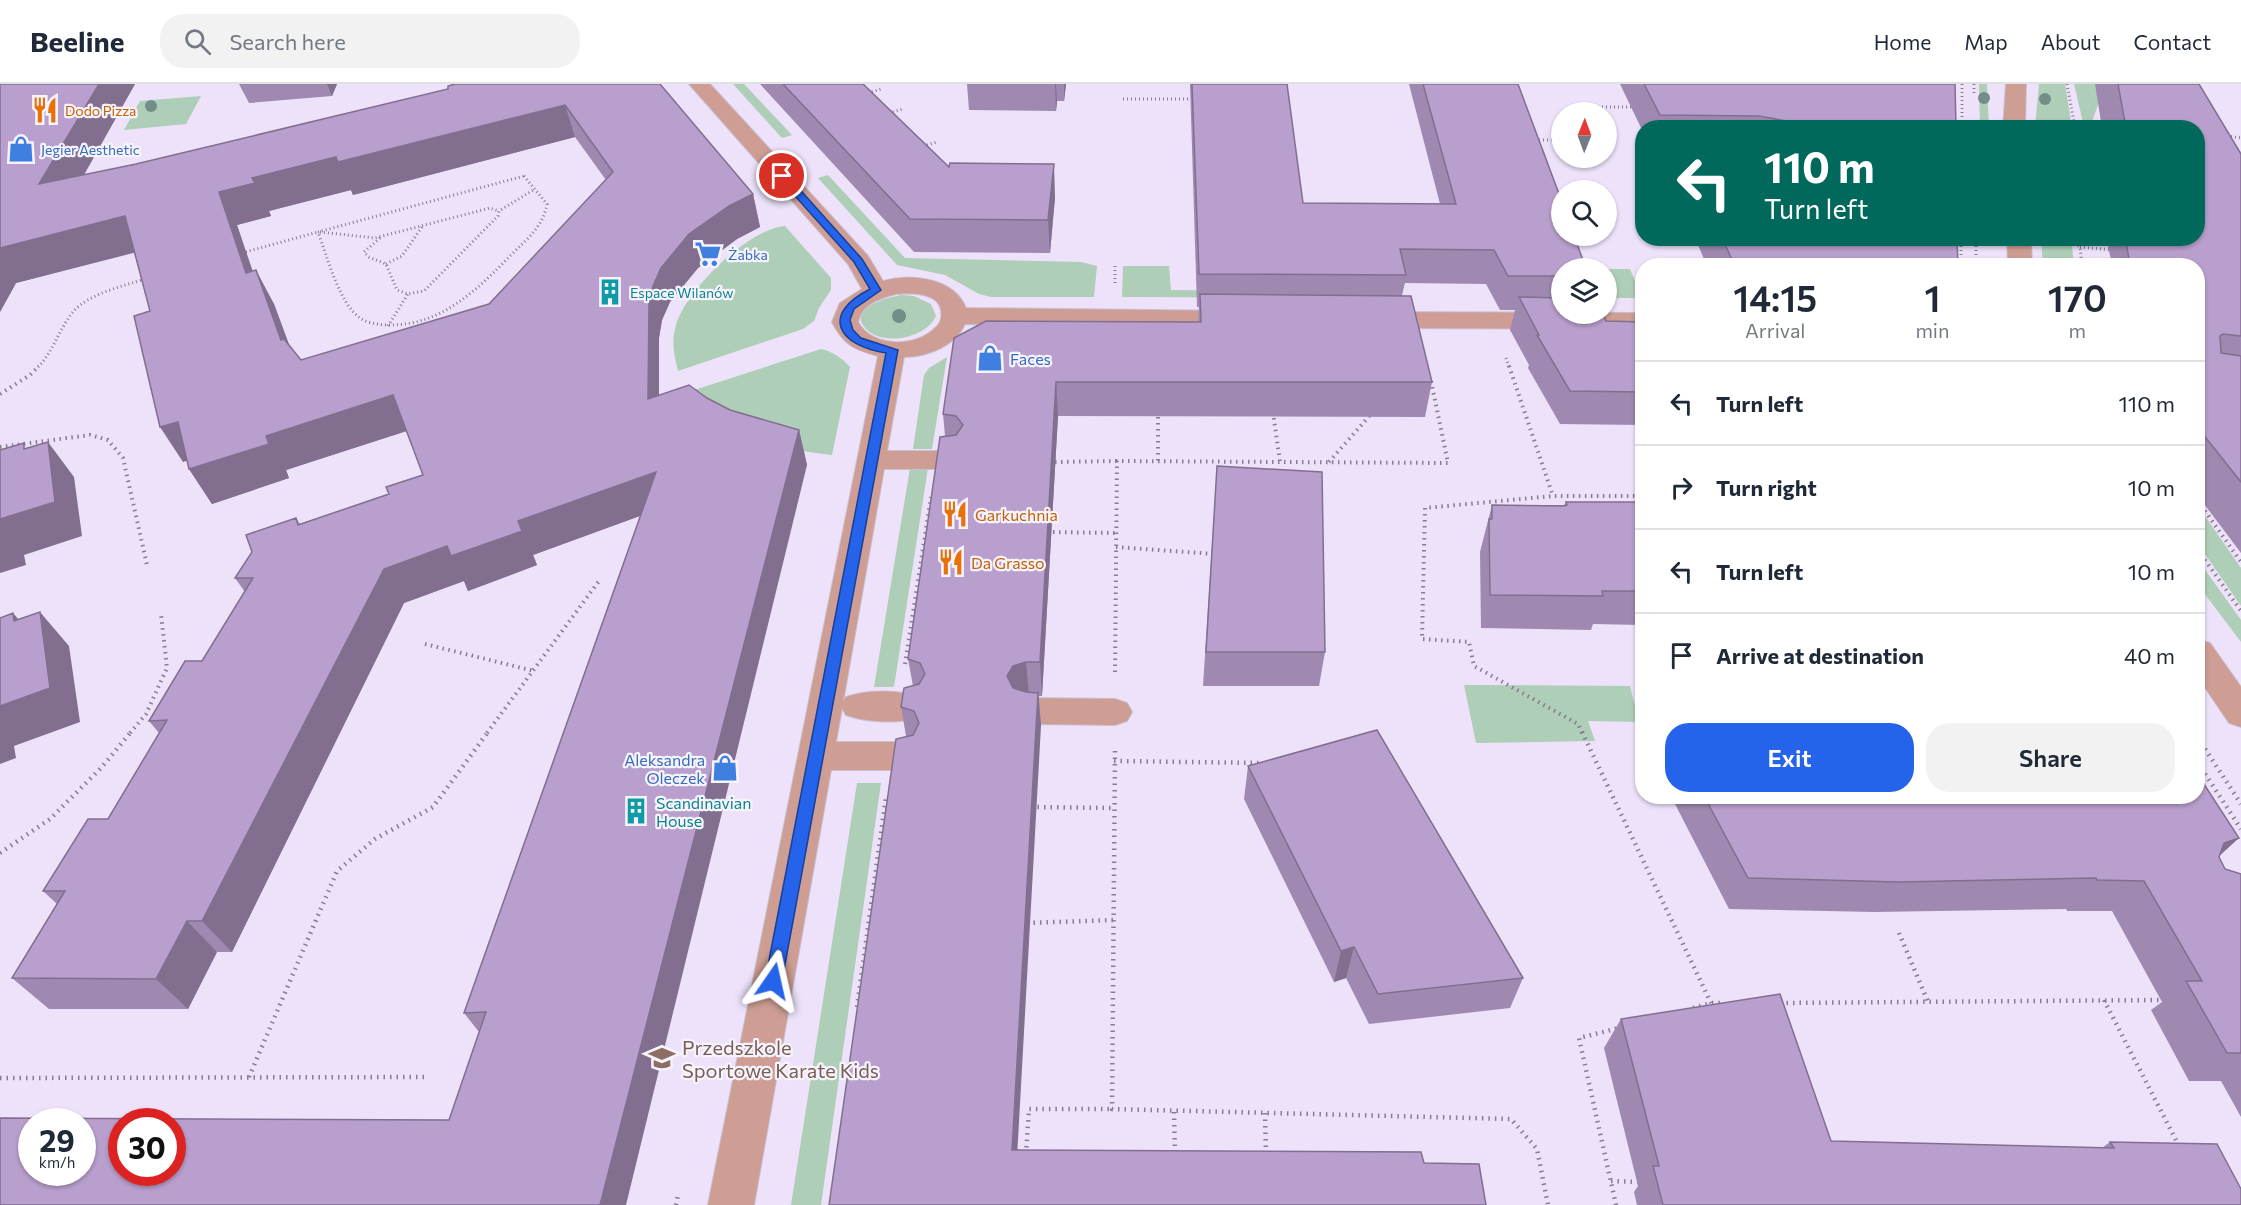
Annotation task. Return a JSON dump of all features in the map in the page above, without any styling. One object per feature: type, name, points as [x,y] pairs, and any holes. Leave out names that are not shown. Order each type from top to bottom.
[{"type":"street","points":[[699,84],[859,261],[875,290]]},
{"type":"street","points":[[2014,120],[2016,84]]},
{"type":"street","points":[[904,286],[931,289],[954,305],[956,316],[950,329],[936,340],[915,348],[892,350],[873,347],[857,341],[847,331],[845,320],[849,308],[860,298],[875,290],[904,286]]},
{"type":"street","points":[[956,316],[1260,320]]},
{"type":"street","points":[[1343,320],[1635,321]]},
{"type":"street","points":[[731,1205],[892,350]]},
{"type":"street","points":[[872,460],[943,460]]},
{"type":"street","points":[[2205,662],[2241,714]]},
{"type":"street","points":[[858,706],[912,707]]},
{"type":"street","points":[[1029,711],[1115,712]]},
{"type":"street","points":[[816,756],[905,756]]},
{"type":"path","points":[[1962,84],[1962,120]]},
{"type":"path","points":[[2067,84],[2074,120]]},
{"type":"path","points":[[860,95],[881,89]]},
{"type":"path","points":[[1123,99],[1198,99]]},
{"type":"path","points":[[1617,108],[1634,108]]},
{"type":"path","points":[[885,114],[903,109]]},
{"type":"path","points":[[2223,136],[2241,138]]},
{"type":"path","points":[[1532,140],[1551,140]]},
{"type":"path","points":[[915,149],[937,142]]},
{"type":"path","points":[[239,253],[524,176],[547,204],[544,220],[462,301],[444,313],[388,326],[377,326],[368,322],[360,318],[349,307],[318,232]]},
{"type":"path","points":[[500,211],[490,208],[422,227],[402,228],[380,238],[364,252],[369,257],[386,264],[397,291],[408,294],[424,291],[498,216],[500,211],[535,189]]},
{"type":"path","points":[[386,264],[402,256],[422,227]]},
{"type":"path","points":[[318,232],[380,238]]},
{"type":"path","points":[[2081,258],[2080,247],[2114,250]]},
{"type":"path","points":[[0,394],[30,375],[45,360],[74,311],[102,293],[150,278]]},
{"type":"path","points":[[388,326],[408,294]]},
{"type":"path","points":[[1507,361],[1553,496]]},
{"type":"path","points":[[1055,462],[1448,463],[1428,370]]},
{"type":"path","points":[[1158,404],[1158,461]]},
{"type":"path","points":[[1272,404],[1280,462]]},
{"type":"path","points":[[1329,462],[1371,416],[1371,410]]},
{"type":"path","points":[[0,447],[90,435],[108,440],[123,458],[147,565]]},
{"type":"path","points":[[904,670],[943,460]]},
{"type":"path","points":[[1112,1109],[1117,461]]},
{"type":"path","points":[[1635,496],[1553,496],[1425,508],[1422,639],[1468,642],[1474,666],[1578,724],[1711,1004]]},
{"type":"path","points":[[2205,511],[2241,562]]},
{"type":"path","points":[[1037,532],[1116,533]]},
{"type":"path","points":[[1116,548],[1221,554]]},
{"type":"path","points":[[2205,560],[2241,611]]},
{"type":"path","points":[[249,1077],[337,871],[375,839],[433,807],[599,581]]},
{"type":"path","points":[[0,853],[50,819],[101,768],[146,714],[167,668],[161,614]]},
{"type":"path","points":[[425,644],[534,671]]},
{"type":"path","points":[[2205,749],[2241,804]]},
{"type":"path","points":[[1114,761],[1263,763]]},
{"type":"path","points":[[2205,775],[2241,829]]},
{"type":"path","points":[[856,1019],[888,786]]},
{"type":"path","points":[[1021,807],[1114,808]]},
{"type":"path","points":[[1023,923],[1114,920]]},
{"type":"path","points":[[1899,933],[1928,1002]]},
{"type":"path","points":[[2104,1000],[2183,1154]]},
{"type":"path","points":[[1768,1003],[2160,1000]]},
{"type":"path","points":[[1689,1009],[1711,1004],[1734,1003]]},
{"type":"path","points":[[1616,1205],[1579,1038],[1623,1027]]},
{"type":"path","points":[[0,1078],[425,1077]]},
{"type":"path","points":[[1025,1165],[1029,1109],[1512,1119],[1538,1149],[1548,1205]]},
{"type":"path","points":[[1173,1112],[1175,1166]]},
{"type":"path","points":[[1265,1113],[1266,1156]]},
{"type":"path","points":[[1611,1181],[1653,1182]]},
{"type":"path","points":[[676,1205],[679,1193]]},
{"type":"green space","points":[[733,84],[744,84],[792,135],[782,138]]},
{"type":"green space","points":[[1979,84],[1987,84],[1989,120],[1980,120]]},
{"type":"green space","points":[[2039,84],[2065,84],[2071,120],[2036,120]]},
{"type":"green space","points":[[2074,84],[2096,84],[2099,102],[2093,120],[2082,120]]},
{"type":"green space","points":[[201,96],[186,124],[124,130],[140,101]]},
{"type":"green space","points":[[828,175],[905,258],[1081,262],[1097,266],[1094,297],[991,297],[979,294],[945,275],[897,265],[818,178]]},
{"type":"green space","points":[[785,226],[831,278],[831,290],[819,308],[814,321],[803,329],[678,371],[674,331],[692,295],[705,279],[737,249],[770,230]]},
{"type":"green space","points":[[2042,246],[2072,246],[2073,258],[2042,258]]},
{"type":"green space","points":[[1123,266],[1169,266],[1171,290],[1392,292],[1395,298],[1122,297]]},
{"type":"green space","points":[[1617,269],[1630,269],[1635,281],[1635,298],[1617,298]]},
{"type":"green space","points":[[902,295],[914,296],[931,304],[936,316],[931,324],[914,335],[893,339],[874,335],[866,329],[861,322],[861,315],[865,310],[879,301]]},
{"type":"green space","points":[[821,349],[837,356],[850,367],[832,455],[793,450],[688,392]]},
{"type":"green space","points":[[947,357],[932,449],[913,449],[924,375],[929,368]]},
{"type":"green space","points":[[910,468],[928,468],[894,687],[874,687]]},
{"type":"green space","points":[[2205,516],[2241,568],[2241,606],[2205,554]]},
{"type":"green space","points":[[2205,570],[2241,620],[2241,642],[2205,594]]},
{"type":"green space","points":[[1464,685],[1630,686],[1635,706],[1635,722],[1588,721],[1595,741],[1476,743]]},
{"type":"green space","points":[[857,783],[881,783],[821,1205],[791,1205]]},
{"type":"building","points":[[0,84],[99,84],[39,184],[136,164],[448,89],[448,86],[455,84],[660,84],[753,194],[729,206],[689,234],[661,268],[653,286],[649,304],[648,399],[689,385],[730,410],[799,430],[600,1205],[0,1205],[0,1118],[18,1118],[18,1186],[96,1186],[96,1118],[108,1118],[108,1186],[186,1186],[186,1119],[449,1120],[486,1012],[464,1013],[656,472],[518,521],[522,531],[451,556],[447,546],[384,569],[202,921],[187,921],[156,979],[12,978],[65,891],[43,891],[88,819],[108,819],[167,720],[149,721],[185,661],[202,661],[253,578],[235,578],[252,552],[246,535],[296,518],[298,525],[389,494],[386,487],[423,475],[393,395],[266,436],[269,444],[189,469],[178,422],[160,427],[134,316],[150,311],[125,216],[0,248]],"holes":[[[565,105],[613,172],[489,304],[301,360],[284,339],[281,340],[256,270],[246,273],[219,192],[255,183],[252,178],[336,157],[338,162]]]},
{"type":"building","points":[[783,84],[863,84],[949,167],[950,163],[1054,164],[1048,220],[910,219]]},
{"type":"building","points":[[1192,84],[1287,84],[1303,203],[1456,204],[1423,84],[1518,84],[1554,180],[1551,180],[1551,246],[1578,246],[1582,258],[1551,258],[1551,276],[1508,276],[1494,250],[1400,249],[1406,275],[1199,274]]},
{"type":"building","points":[[1644,84],[1955,84],[1956,120],[1781,120],[1759,116],[1660,115]]},
{"type":"building","points":[[2118,84],[2199,84],[2241,154],[2241,336],[2223,334],[2220,336],[2221,353],[2241,356],[2241,482],[2205,437],[2205,258],[2129,258],[2127,246],[2205,246],[2205,120],[2125,120]]},
{"type":"building","points":[[1726,246],[1957,246],[1958,258],[1731,258]]},
{"type":"building","points":[[1200,294],[1411,296],[1432,382],[1056,382],[1040,662],[1026,662],[1013,666],[1007,676],[1013,688],[1038,693],[1012,1150],[1421,1152],[1424,1163],[1479,1164],[1486,1205],[829,1205],[896,739],[913,735],[919,723],[914,711],[901,707],[904,688],[919,684],[925,674],[920,663],[908,659],[940,437],[956,435],[963,425],[956,416],[943,414],[954,338],[986,321],[1201,322]]},
{"type":"building","points":[[1519,297],[1551,298],[1551,324],[1635,322],[1635,392],[1570,391],[1537,335],[1539,335]]},
{"type":"building","points":[[48,442],[55,502],[0,519],[0,450],[24,443],[24,449]]},
{"type":"building","points":[[1217,466],[1322,472],[1325,652],[1206,652]]},
{"type":"building","points":[[1566,502],[1635,502],[1635,591],[1602,591],[1603,596],[1490,595],[1489,519],[1492,519],[1492,505],[1567,505]]},
{"type":"building","points":[[40,612],[50,688],[0,706],[0,618],[13,613],[14,621]]},
{"type":"building","points":[[1377,730],[1523,978],[1378,994],[1354,947],[1341,951],[1248,766]]},
{"type":"building","points":[[2205,786],[2239,838],[2224,843],[2219,857],[2225,869],[2241,874],[2241,1053],[2227,1053],[2186,981],[2202,981],[2144,881],[2097,880],[2096,878],[1898,882],[1748,878],[1708,804],[2205,804]]},
{"type":"building","points":[[1780,994],[1831,1141],[2114,1148],[2110,1142],[2217,1144],[2241,1189],[2241,1205],[1663,1205],[1653,1166],[1659,1166],[1621,1019]]},
{"type":"place","name":"Dodo Pizza","points":[[45,110]]},
{"type":"place","name":"Jegier Aesthetic","points":[[21,149]]},
{"type":"place","name":"Żabka","points":[[708,254]]},
{"type":"place","name":"Espace Wilanów","points":[[610,292]]},
{"type":"place","name":"Faces","points":[[990,358]]},
{"type":"place","name":"Garkuchnia","points":[[955,514]]},
{"type":"place","name":"Da Grasso","points":[[951,562]]},
{"type":"place","name":"Aleksandra Oleczek","points":[[725,768]]},
{"type":"place","name":"Scandinavian House","points":[[636,811]]},
{"type":"place","name":"Przedszkole Sportowe Karate Kids","points":[[662,1058]]},
{"type":"route","points":[[773,981],[892,350],[873,347],[857,341],[847,331],[845,320],[849,308],[860,298],[875,290],[859,261],[782,176]]}]
